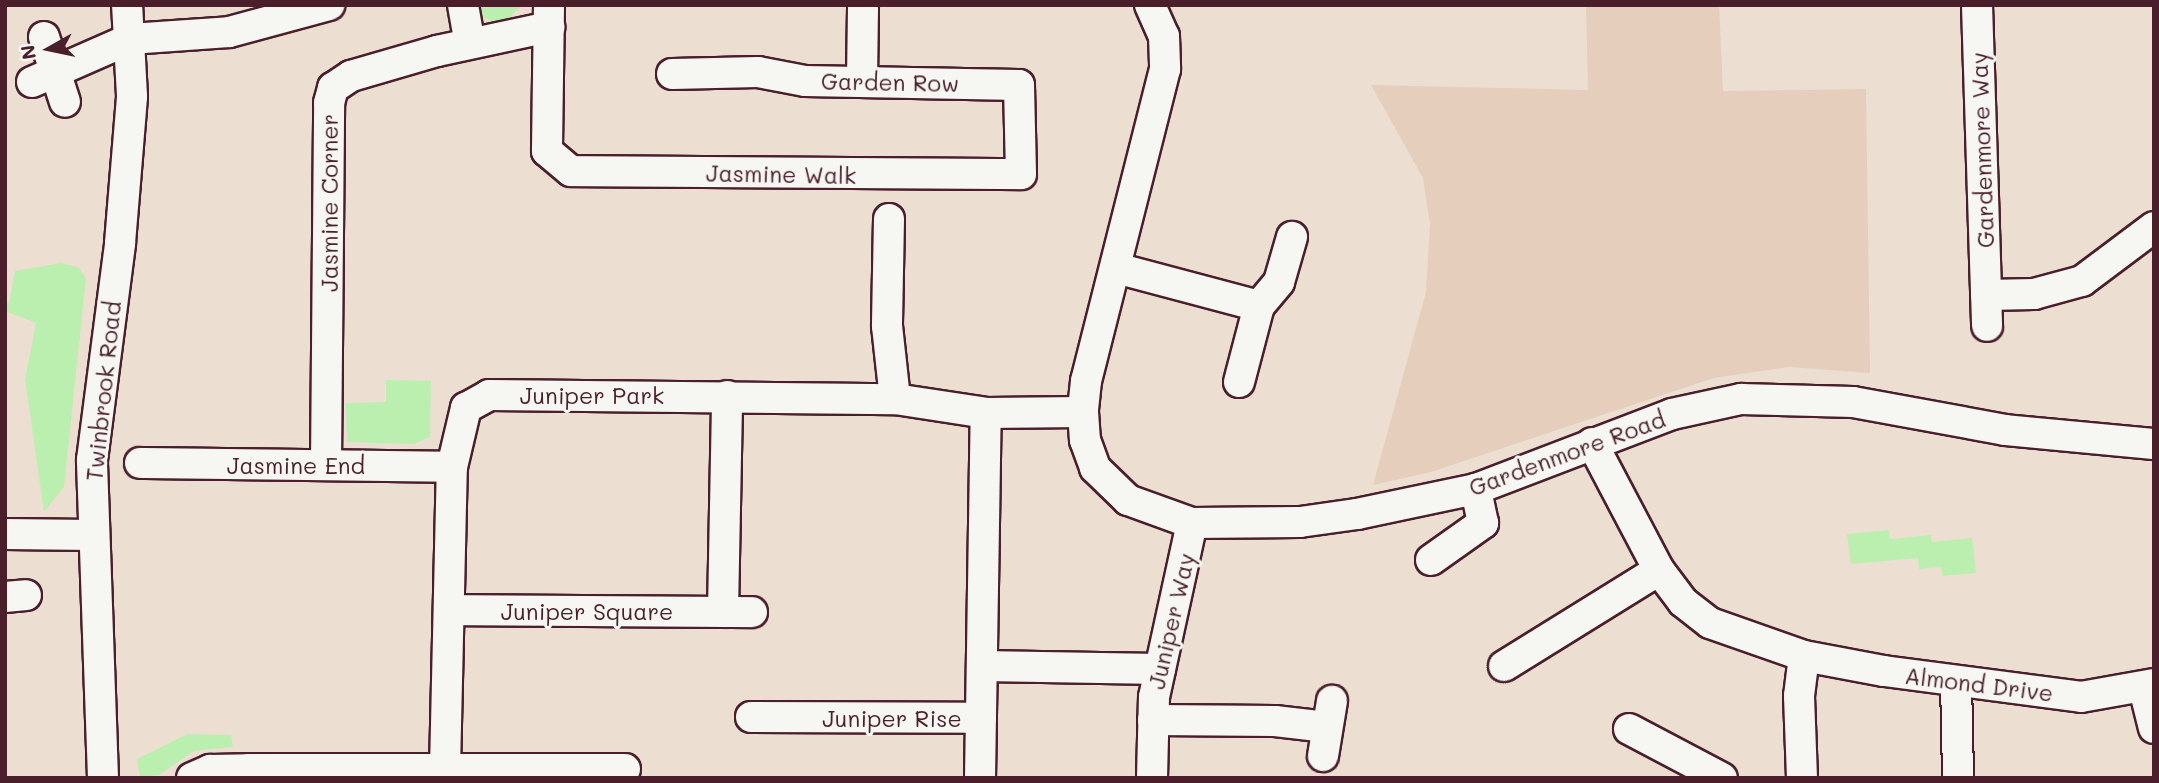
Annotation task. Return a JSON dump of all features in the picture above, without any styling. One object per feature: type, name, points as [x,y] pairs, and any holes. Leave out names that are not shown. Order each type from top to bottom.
[{"type":"street","name":"Twinbrook Road","points":[[103,778],[92,460],[120,243],[132,96],[127,5]]},
{"type":"street","points":[[43,77],[130,39],[229,32],[329,5]]},
{"type":"street","points":[[463,5],[470,43]]},
{"type":"street","points":[[862,79],[863,5]]},
{"type":"street","name":"Gardenmore Road","points":[[1150,5],[1164,36],[1165,69],[1086,381],[1083,412],[1085,440],[1095,468],[1128,500],[1192,523],[1300,522],[1476,489],[1592,443],[1694,407],[1741,399],[1809,398],[2005,430],[2154,444]]},
{"type":"street","name":"Gardenmore Way","points":[[1977,5],[1987,326]]},
{"type":"street","name":"Jasmine Corner","points":[[326,464],[329,103],[332,88],[351,76],[470,43],[549,16],[547,151]]},
{"type":"street","points":[[44,37],[43,77],[65,102]]},
{"type":"street","name":"Garden Row","points":[[672,74],[758,72],[805,80],[862,79],[1019,85],[1021,174]]},
{"type":"street","name":"Jasmine Walk","points":[[547,151],[571,171],[1021,174]]},
{"type":"street","points":[[889,219],[887,326],[895,400]]},
{"type":"street","points":[[1986,295],[2034,294],[2082,281],[2154,227]]},
{"type":"street","points":[[1239,382],[1259,306],[1279,282],[1292,236]]},
{"type":"street","points":[[1116,268],[1259,306]]},
{"type":"street","name":"Juniper Park","points":[[445,769],[452,467],[466,408],[488,395],[895,400],[986,413],[1083,412]]},
{"type":"street","name":"Juniper Square","points":[[450,610],[738,612],[727,396]]},
{"type":"street","name":"Juniper Rise","points":[[751,717],[981,718],[986,413]]},
{"type":"street","name":"Almond Drive","points":[[1592,443],[1659,570],[1683,602],[1710,623],[1804,656],[1956,681],[2081,697],[2149,686]]},
{"type":"street","name":"Jasmine End","points":[[140,463],[452,467]]},
{"type":"street","points":[[1431,560],[1483,523],[1476,489]]},
{"type":"street","name":"Juniper Way","points":[[1152,778],[1153,720],[1160,669],[1192,523]]},
{"type":"street","points":[[5,534],[93,535]]},
{"type":"street","points":[[1504,666],[1659,570]]},
{"type":"street","points":[[1802,778],[1799,696],[1804,656]]},
{"type":"street","points":[[982,666],[1160,669]]},
{"type":"street","points":[[1956,681],[1958,778]]},
{"type":"street","points":[[2149,686],[2154,728]]},
{"type":"street","points":[[980,778],[981,718]]},
{"type":"street","name":"Juniper Way","points":[[1153,720],[1275,721],[1327,728]]},
{"type":"street","points":[[1629,729],[1722,778]]},
{"type":"street","points":[[192,778],[210,770],[625,769]]},
{"type":"shaded area","points":[[1586,5],[1719,5],[1723,91],[1866,89],[1870,373],[1789,367],[1714,378],[1431,472],[1373,485],[1426,292],[1430,224],[1423,178],[1371,85],[1588,90]]},
{"type":"green space","points":[[475,5],[522,5],[507,20],[494,22],[481,16]]},
{"type":"green space","points":[[61,263],[78,267],[86,278],[64,487],[44,512],[25,379],[36,323],[5,311],[5,302],[9,303],[15,271]]},
{"type":"green space","points":[[386,380],[431,381],[430,437],[414,444],[347,442],[346,403],[386,402]]},
{"type":"green space","points":[[1889,530],[1890,539],[1931,535],[1932,542],[1972,538],[1976,573],[1942,576],[1941,567],[1919,569],[1918,558],[1851,564],[1847,534]]},
{"type":"green space","points":[[187,734],[231,735],[233,747],[194,751],[159,775],[140,777],[137,759]]}]
